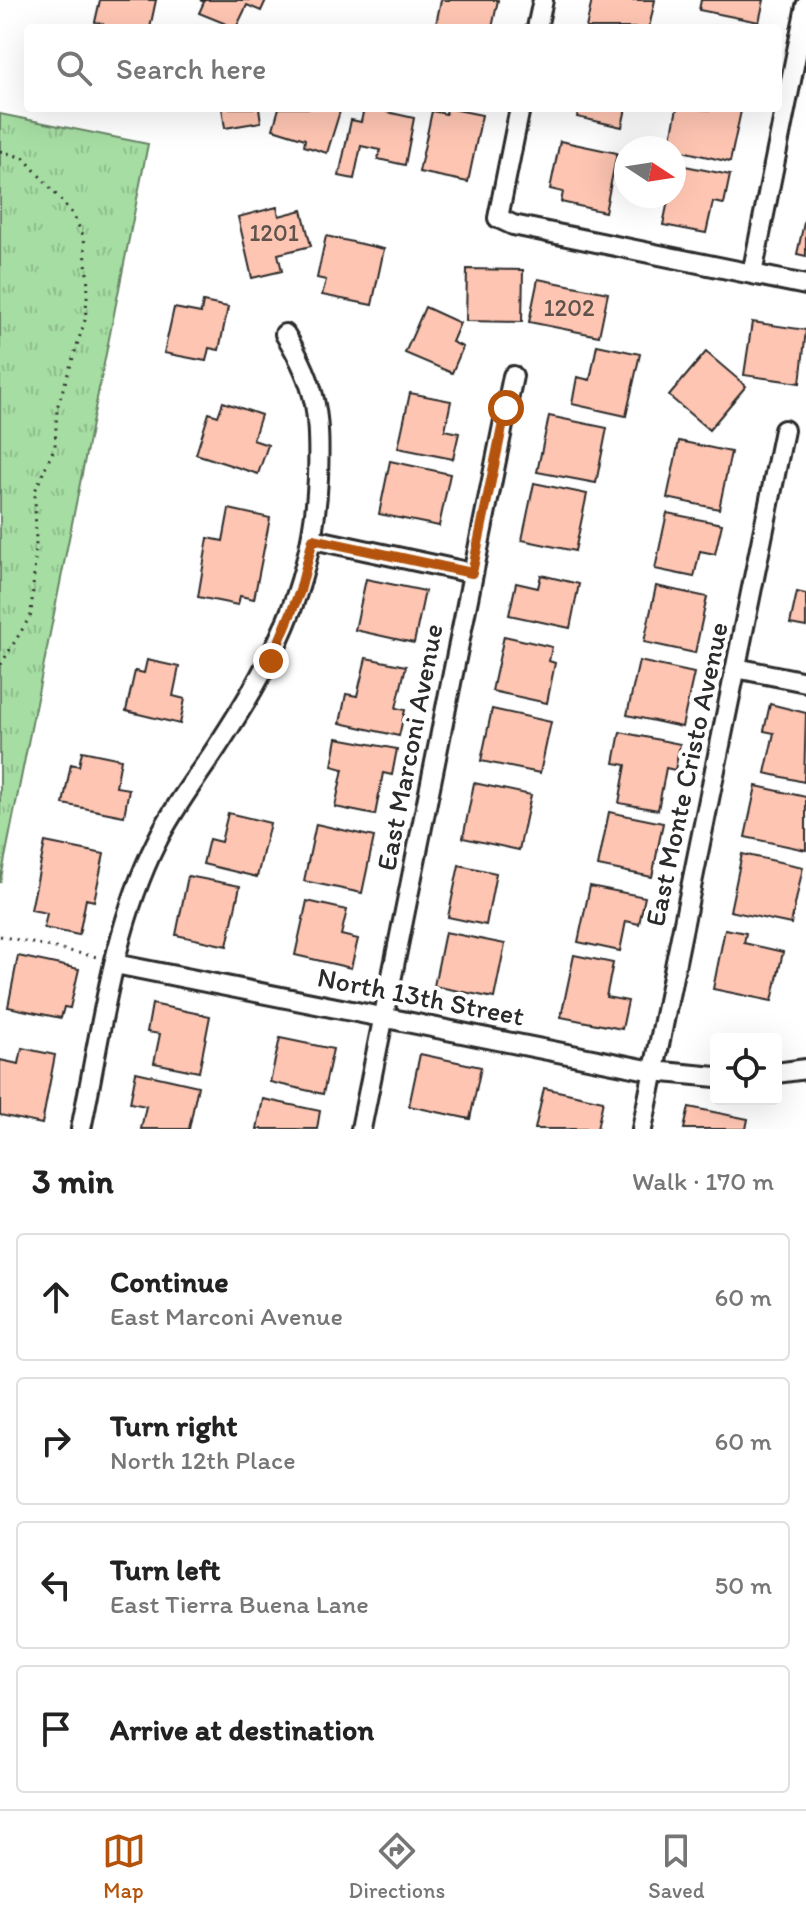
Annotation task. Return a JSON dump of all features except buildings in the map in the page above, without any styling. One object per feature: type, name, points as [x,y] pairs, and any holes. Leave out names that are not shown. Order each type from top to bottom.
[{"type":"street","points":[[538,24],[543,0]]},
{"type":"street","points":[[752,274],[806,6]]},
{"type":"street","points":[[519,112],[498,218],[513,225],[806,285]]},
{"type":"street","points":[[81,1129],[115,964],[134,894],[156,841],[271,661],[300,591],[313,539],[318,462],[315,398],[309,377],[285,334]]},
{"type":"street","name":"East Marconi Avenue","points":[[361,1129],[513,376]]},
{"type":"street","name":"East Monte Cristo Avenue","points":[[642,1129],[784,430]]},
{"type":"street","points":[[313,539],[472,573]]},
{"type":"street","points":[[736,668],[806,682]]},
{"type":"street","name":"North 13th Street","points":[[115,964],[653,1071],[710,1076]]},
{"type":"street","points":[[782,1072],[806,1069]]},
{"type":"path","points":[[0,151],[24,158],[72,213],[84,237],[88,286],[85,320],[57,408],[55,446],[35,491],[36,547],[31,615],[0,666]]},
{"type":"path","points":[[0,936],[115,964]]},
{"type":"green space","points":[[0,114],[148,144],[0,883]]},
{"type":"route","points":[[271,661],[300,591],[313,539],[472,573],[506,408]]}]
